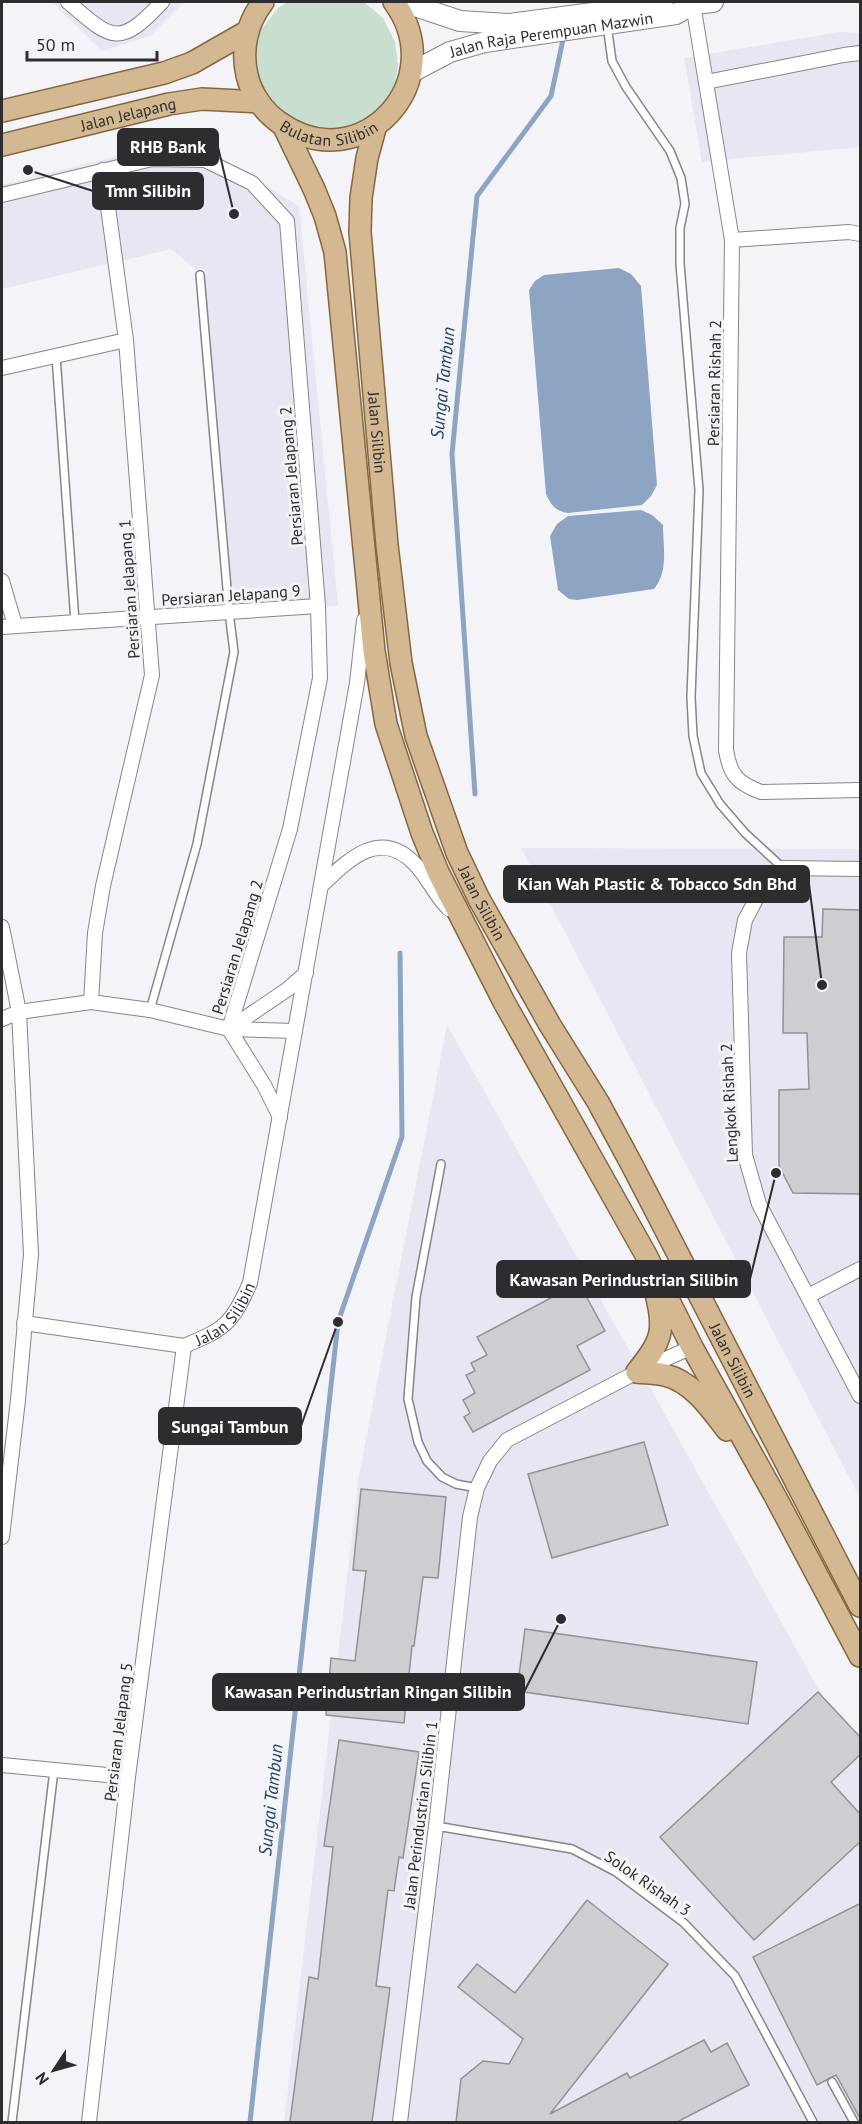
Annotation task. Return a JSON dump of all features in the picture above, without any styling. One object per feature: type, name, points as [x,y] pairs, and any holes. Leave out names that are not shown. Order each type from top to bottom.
[{"type":"main road","name":"Bulatan Silibin","points":[[263,2],[256,11],[248,31],[245,49],[245,68],[250,86],[259,102],[272,117],[283,125],[306,136],[333,139],[359,134],[376,125],[387,117],[399,102],[408,85],[413,51],[411,37],[404,17],[394,2]]},
{"type":"main road","name":"Jalan Raja Perempuan Mazwin","points":[[403,2],[460,21],[509,31],[676,14],[688,3],[713,2]]},
{"type":"main road","name":"Jalan Raja Perempuan Mazwin","points":[[599,21],[663,2]]},
{"type":"main road","name":"Jalan Jelapang","points":[[2,111],[164,73],[192,63],[248,31]]},
{"type":"main road","name":"Jalan Raja Perempuan Mazwin","points":[[411,72],[450,52],[485,42],[509,31]]},
{"type":"main road","name":"Jalan Jelapang","points":[[2,145],[169,104],[202,99],[259,102]]},
{"type":"main road","name":"Jalan Silibin","points":[[283,125],[314,189],[325,216],[335,252],[374,651],[386,724],[422,833],[438,872],[504,1002],[646,1255],[692,1347],[861,1656]]},
{"type":"main road","name":"Jalan Silibin","points":[[376,125],[367,158],[361,198],[362,253],[387,545],[401,663],[416,735],[457,853],[479,899],[550,1025],[598,1102],[861,1606]]},
{"type":"main road","points":[[632,1165],[652,1232],[700,1320],[701,1336],[692,1347]]},
{"type":"main road","points":[[637,1372],[656,1348],[661,1328],[660,1309],[646,1255]]},
{"type":"main road","points":[[692,1347],[708,1349],[719,1356],[760,1429],[792,1472]]},
{"type":"main road","points":[[637,1372],[666,1375],[684,1383],[699,1395],[775,1496]]},
{"type":"street","points":[[68,2],[97,27],[110,33],[121,33],[145,20],[162,2]]},
{"type":"street","name":"Persiaran Rishah 2","points":[[688,3],[706,82],[732,240],[726,750],[729,766],[736,778],[746,786],[761,792],[861,790]]},
{"type":"street","points":[[706,82],[844,55],[861,54]]},
{"type":"street","name":"Persiaran Jelapang 2","points":[[2,195],[152,159],[205,160],[252,183],[287,221],[318,606],[320,678],[290,829],[229,1029]]},
{"type":"street","name":"Persiaran Jelapang 1","points":[[91,1002],[95,933],[103,886],[152,675],[126,340],[103,170]]},
{"type":"street","points":[[732,240],[849,232],[861,234]]},
{"type":"street","points":[[2,368],[126,340]]},
{"type":"street","points":[[2,581],[8,626]]},
{"type":"street","name":"Jalan Silibin","points":[[184,1346],[218,1332],[238,1310],[250,1282],[357,683],[367,596]]},
{"type":"street","name":"Persiaran Jelapang 9","points":[[8,626],[318,606]]},
{"type":"street","points":[[321,886],[344,864],[360,853],[378,847],[396,849],[415,863],[445,905],[461,919]]},
{"type":"street","points":[[783,868],[861,869]]},
{"type":"street","name":"Lengkok Rishah 2","points":[[783,868],[760,892],[745,920],[739,953],[745,1155],[759,1204],[861,1396]]},
{"type":"street","points":[[2,927],[20,1012],[31,1254],[18,1400],[2,1538]]},
{"type":"street","points":[[229,1029],[288,989],[306,973]]},
{"type":"street","points":[[2,1019],[20,1012],[91,1002],[150,1010],[229,1029],[295,1030]]},
{"type":"street","points":[[229,1029],[264,1085],[280,1117]]},
{"type":"street","points":[[808,1296],[861,1269]]},
{"type":"street","points":[[24,1323],[184,1346]]},
{"type":"street","name":"Persiaran Jelapang 5","points":[[89,2122],[128,1777],[184,1346]]},
{"type":"street","name":"Jalan Perindustrian Silibin 1","points":[[400,2122],[470,1517],[477,1488],[490,1461],[507,1440],[637,1372],[692,1347]]},
{"type":"street","points":[[2,1765],[128,1777]]},
{"type":"lane","points":[[599,21],[612,61],[626,87],[670,151],[681,178],[685,204],[680,228],[680,264],[699,490],[691,697],[693,736],[701,773],[720,804],[745,834],[783,868]]},
{"type":"lane","points":[[150,1010],[197,844],[234,652],[200,275]]},
{"type":"lane","points":[[56,356],[75,622]]},
{"type":"lane","points":[[441,1164],[416,1297],[408,1399],[418,1442],[428,1461],[442,1478],[456,1484],[477,1488]]},
{"type":"lane","points":[[12,2122],[54,1770]]},
{"type":"lane","name":"Solok Rishah 3","points":[[436,1826],[572,1850],[616,1872],[684,1923],[735,1976],[813,2122]]},
{"type":"lane","points":[[832,2082],[854,2122]]},
{"type":"shaded area","points":[[52,2],[184,2],[150,36],[102,51]]},
{"type":"shaded area","points":[[840,32],[860,33],[860,147],[702,162],[684,58]]},
{"type":"shaded area","points":[[188,138],[299,206],[338,606],[226,609],[200,273],[171,249],[2,289],[2,185]]},
{"type":"shaded area","points":[[521,848],[860,849],[860,1498]]},
{"type":"shaded area","points":[[447,1025],[860,1763],[860,2122],[284,2122],[359,1475]]},
{"type":"green space","points":[[287,2],[364,2],[383,18],[395,42],[398,65],[395,84],[387,102],[357,128],[299,130],[261,94],[254,55],[261,30],[277,9]]},
{"type":"water","points":[[619,268],[631,274],[641,286],[657,485],[642,505],[568,513],[554,507],[546,494],[529,290],[535,281],[544,275]]},
{"type":"water","points":[[641,510],[652,515],[663,525],[663,567],[659,582],[654,589],[577,600],[569,599],[558,590],[550,536],[557,524],[568,516]]},
{"type":"building","points":[[823,909],[861,910],[861,1194],[793,1193],[779,1166],[779,1090],[809,1089],[807,1033],[783,1033],[784,937],[822,937]]},
{"type":"building","points":[[579,1283],[605,1331],[577,1346],[590,1370],[473,1432],[464,1417],[470,1413],[463,1400],[475,1393],[466,1375],[475,1371],[471,1363],[487,1355],[477,1337]]},
{"type":"building","points":[[644,1442],[668,1525],[552,1558],[528,1474]]},
{"type":"building","points":[[361,1489],[446,1497],[438,1578],[423,1577],[414,1646],[412,1646],[404,1723],[326,1715],[331,1658],[355,1661],[366,1571],[353,1570]]},
{"type":"building","points":[[525,1629],[757,1662],[748,1724],[517,1691]]},
{"type":"building","points":[[818,1692],[861,1738],[861,1754],[831,1782],[861,1815],[861,1841],[754,1940],[660,1837]]},
{"type":"building","points":[[339,1740],[419,1752],[403,1858],[399,1857],[394,1891],[388,1890],[376,1986],[390,1988],[372,2122],[290,2122],[309,1977],[318,1979],[333,1847],[324,1846]]},
{"type":"building","points":[[587,1900],[668,1964],[550,2114],[627,2073],[630,2078],[704,2040],[711,2052],[727,2043],[749,2085],[677,2122],[456,2122],[461,2079],[483,2061],[509,2064],[523,2039],[458,1987],[477,1964],[515,1993]]},
{"type":"building","points":[[861,1903],[861,2120],[836,2075],[817,2085],[753,1957]]},
{"type":"waterway","name":"Sungai Tambun","points":[[475,794],[452,454],[477,196],[551,96],[564,35]]},
{"type":"waterway","name":"Sungai Tambun","points":[[250,2122],[338,1322],[402,1137],[400,953]]},
{"type":"place","name":"Tmn Silibin","points":[[28,170]]},
{"type":"place","name":"RHB Bank","points":[[234,214]]},
{"type":"place","name":"Kian Wah Plastic & Tobacco Sdn Bhd","points":[[822,985]]},
{"type":"place","name":"Kawasan Perindustrian Silibin","points":[[776,1173]]},
{"type":"place","name":"Sungai Tambun","points":[[338,1322]]},
{"type":"place","name":"Kawasan Perindustrian Ringan Silibin","points":[[561,1619]]}]
